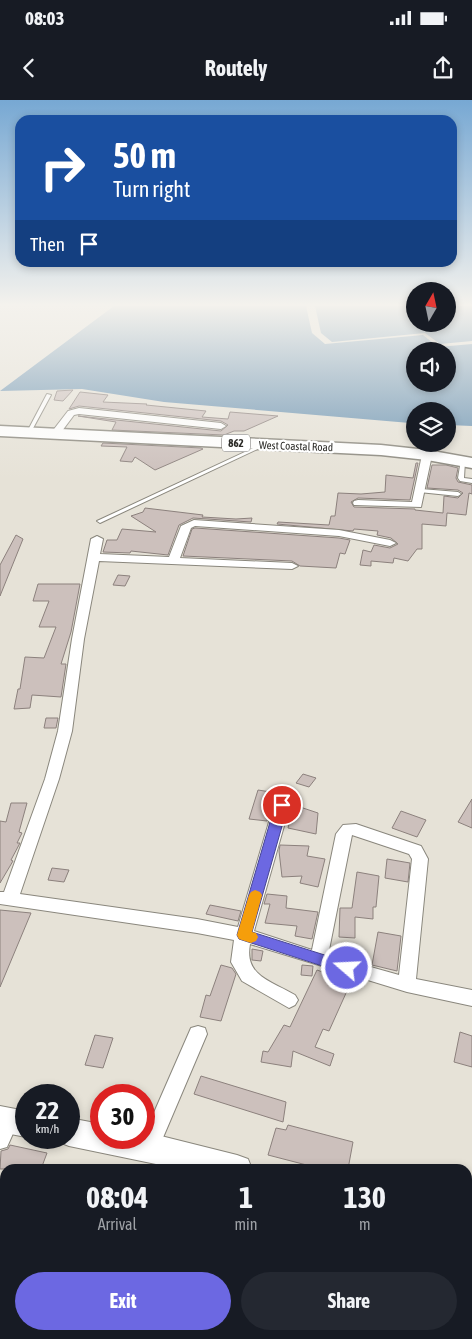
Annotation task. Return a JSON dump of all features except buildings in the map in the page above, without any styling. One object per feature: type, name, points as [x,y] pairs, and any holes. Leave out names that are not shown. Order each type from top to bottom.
[{"type":"main road","name":"West Coastal Road","points":[[0,431],[56,432],[381,450],[468,462]]},
{"type":"street","points":[[56,432],[71,413],[79,411],[221,426]]},
{"type":"street","points":[[358,502],[418,505],[427,455]]},
{"type":"street","points":[[174,559],[186,526],[194,524],[339,533],[390,543]]},
{"type":"street","points":[[97,539],[78,639],[65,732],[52,779],[5,899],[197,926],[244,935],[407,984],[472,998]]},
{"type":"street","points":[[93,557],[174,559],[292,566]]},
{"type":"street","points":[[282,805],[244,935],[240,962],[248,976],[289,1000]]},
{"type":"street","points":[[319,959],[344,834],[348,829],[356,830],[415,850],[420,859],[407,984]]},
{"type":"street","points":[[155,1133],[198,1034]]},
{"type":"street","points":[[155,1148],[217,1164]]},
{"type":"lane","points":[[29,432],[50,395]]},
{"type":"lane","points":[[100,521],[264,445]]},
{"type":"lane","points":[[468,462],[461,478],[462,480],[472,481]]},
{"type":"lane","points":[[420,491],[458,494]]},
{"type":"water","points":[[36,364],[406,364],[406,392],[456,392],[456,364],[472,364],[472,426],[456,425],[456,402],[406,402],[406,423],[164,402],[82,389],[0,391]]},
{"type":"slow traffic","points":[[251,937],[244,935],[255,895]]},
{"type":"route","points":[[282,805],[244,935],[347,968]]}]
